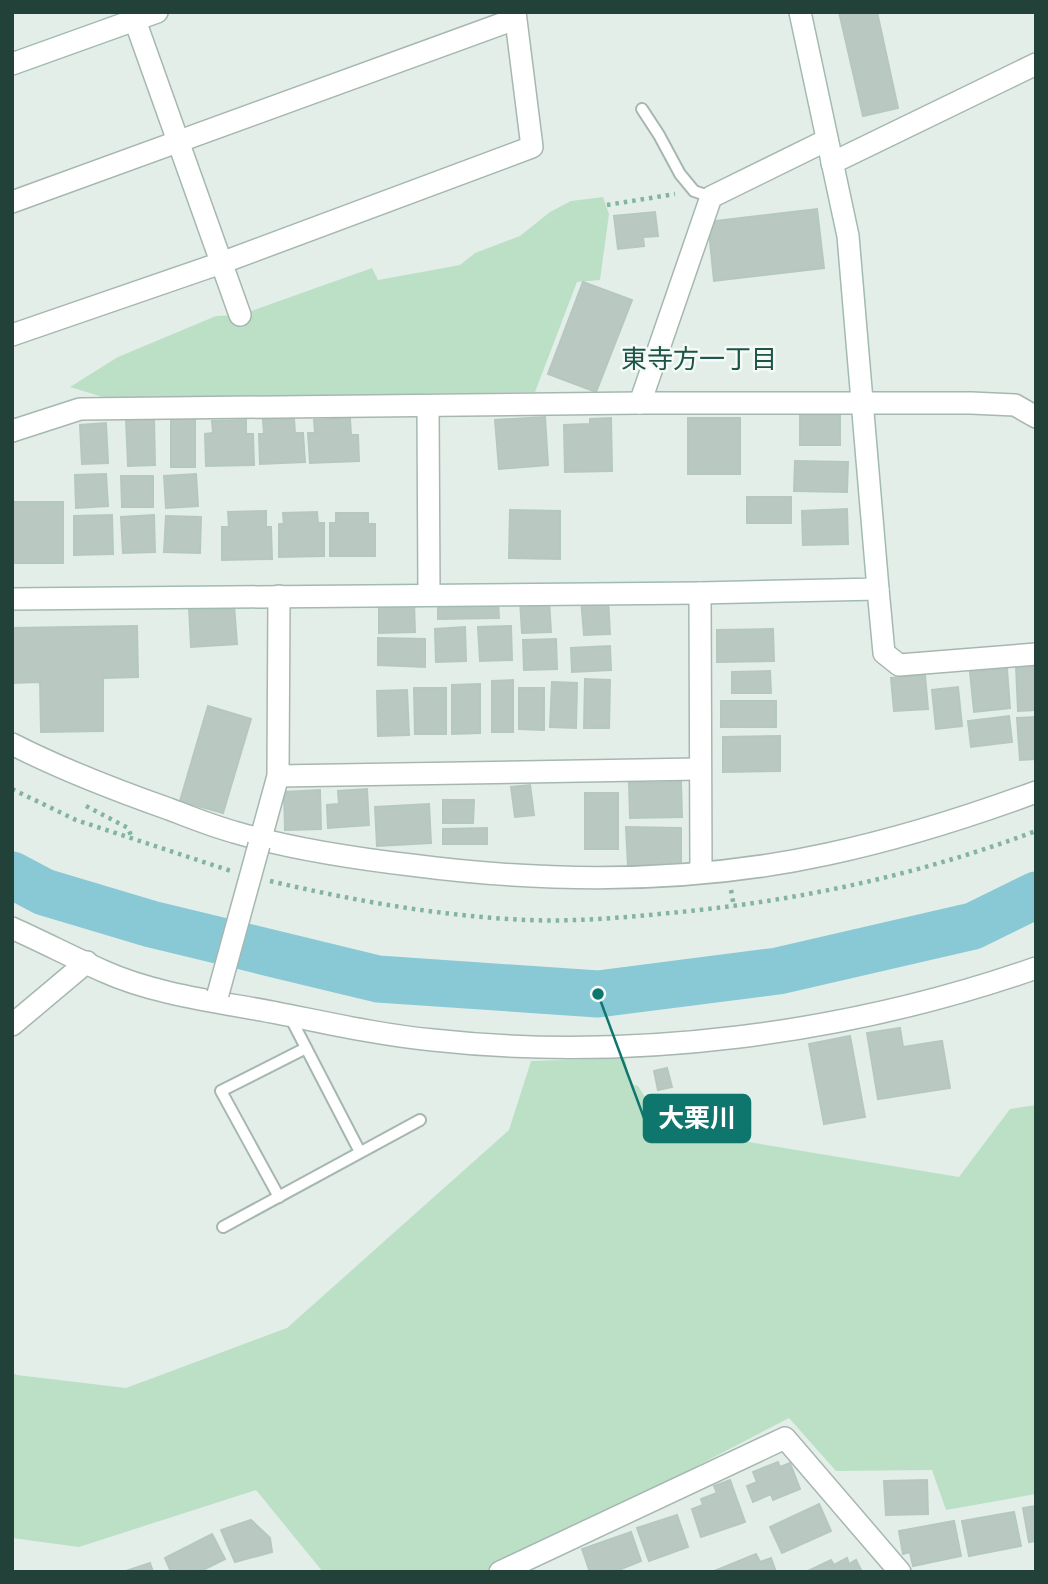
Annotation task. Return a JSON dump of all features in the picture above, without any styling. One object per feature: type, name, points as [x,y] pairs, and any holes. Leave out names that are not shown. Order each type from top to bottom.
[{"type":"street","points":[[12,64],[133,16],[157,12]]},
{"type":"street","points":[[800,12],[848,236],[884,653],[899,665],[1036,654]]},
{"type":"street","points":[[133,16],[240,315]]},
{"type":"street","points":[[12,202],[178,143],[515,16],[533,147],[221,263],[12,335]]},
{"type":"street","points":[[832,163],[1036,64]]},
{"type":"street","points":[[640,403],[702,194],[827,140]]},
{"type":"street","points":[[12,431],[80,409],[861,403],[1015,405],[1036,416]]},
{"type":"street","points":[[428,406],[429,595]]},
{"type":"street","points":[[12,599],[878,589]]},
{"type":"street","points":[[700,593],[701,872]]},
{"type":"street","points":[[217,998],[278,776],[279,596]]},
{"type":"street","points":[[12,744],[95,783],[260,842],[355,859],[515,876],[617,878],[701,872],[826,855],[969,816],[1036,792]]},
{"type":"street","points":[[278,776],[699,769]]},
{"type":"street","points":[[12,928],[103,972],[175,994],[217,998],[405,1037],[559,1047],[743,1037],[940,998],[1036,968]]},
{"type":"street","points":[[12,1025],[87,962]]},
{"type":"street","points":[[500,1572],[785,1438],[900,1572]]},
{"type":"lane","points":[[642,109],[680,174],[702,194]]},
{"type":"lane","points":[[289,1015],[360,1152]]},
{"type":"lane","points":[[279,1197],[221,1091],[306,1048]]},
{"type":"lane","points":[[223,1227],[420,1120]]},
{"type":"path","points":[[607,205],[702,194]]},
{"type":"green space","points":[[603,197],[609,214],[600,280],[577,282],[535,392],[109,399],[70,387],[118,357],[216,316],[240,315],[372,268],[378,280],[460,265],[475,253],[520,236],[550,212],[571,201]]},
{"type":"green space","points":[[625,1058],[630,1084],[638,1086],[665,1128],[959,1177],[1010,1109],[1036,1105],[1036,1494],[946,1510],[932,1470],[836,1471],[789,1418],[494,1572],[323,1572],[256,1490],[79,1547],[12,1538],[12,1372],[17,1375],[126,1388],[287,1328],[509,1130],[531,1061]]},
{"type":"building","points":[[839,12],[877,12],[898,108],[863,116]]},
{"type":"building","points":[[817,209],[824,268],[714,281],[708,222]]},
{"type":"building","points":[[655,212],[658,236],[643,237],[644,246],[618,249],[614,216]]},
{"type":"building","points":[[583,282],[632,300],[596,392],[548,374]]},
{"type":"building","points":[[800,415],[840,416],[840,445],[800,445]]},
{"type":"building","points":[[545,417],[548,465],[499,469],[495,420]]},
{"type":"building","points":[[154,418],[155,465],[128,466],[126,419]]},
{"type":"building","points":[[171,418],[195,418],[195,467],[171,467]]},
{"type":"building","points":[[350,418],[351,435],[358,435],[359,461],[310,463],[308,433],[315,433],[314,420]]},
{"type":"building","points":[[611,418],[612,471],[565,472],[564,425],[590,424],[590,419]]},
{"type":"building","points":[[688,418],[740,418],[740,474],[688,474]]},
{"type":"building","points":[[294,419],[295,433],[303,433],[305,462],[260,464],[259,434],[264,434],[263,420]]},
{"type":"building","points":[[246,420],[246,434],[253,434],[254,465],[206,466],[205,434],[213,433],[212,421]]},
{"type":"building","points":[[106,423],[108,463],[82,464],[80,425]]},
{"type":"building","points":[[795,461],[848,462],[847,492],[794,491]]},
{"type":"building","points":[[106,474],[108,506],[76,508],[75,475]]},
{"type":"building","points":[[196,474],[198,506],[166,508],[164,476]]},
{"type":"building","points":[[121,476],[153,476],[153,507],[122,507]]},
{"type":"building","points":[[747,497],[791,497],[791,523],[747,523]]},
{"type":"building","points":[[12,502],[63,502],[63,563],[12,563]]},
{"type":"building","points":[[847,509],[848,544],[803,545],[802,511]]},
{"type":"building","points":[[510,510],[560,511],[560,559],[509,558]]},
{"type":"building","points":[[266,511],[266,527],[271,527],[272,559],[222,560],[222,527],[229,527],[228,512]]},
{"type":"building","points":[[317,512],[318,523],[324,523],[324,556],[279,557],[279,524],[284,524],[283,513]]},
{"type":"building","points":[[336,513],[368,513],[368,524],[375,524],[375,556],[330,556],[330,523],[336,523]]},
{"type":"building","points":[[112,515],[113,554],[74,555],[74,516]]},
{"type":"building","points":[[154,515],[155,552],[123,553],[121,517]]},
{"type":"building","points":[[166,516],[201,517],[200,553],[164,552]]},
{"type":"building","points":[[608,597],[610,634],[584,635],[581,599]]},
{"type":"building","points":[[498,599],[499,618],[438,619],[438,600]]},
{"type":"building","points":[[549,599],[551,632],[522,633],[520,600]]},
{"type":"building","points":[[414,602],[415,632],[379,633],[379,603]]},
{"type":"building","points":[[234,605],[237,644],[191,647],[189,608]]},
{"type":"building","points":[[137,626],[138,677],[103,678],[103,731],[41,732],[40,682],[12,683],[12,628]]},
{"type":"building","points":[[511,626],[512,660],[480,661],[478,627]]},
{"type":"building","points":[[465,627],[466,661],[436,662],[435,629]]},
{"type":"building","points":[[773,629],[774,661],[717,662],[717,630]]},
{"type":"building","points":[[378,638],[425,639],[425,667],[378,665]]},
{"type":"building","points":[[556,639],[557,669],[524,670],[523,640]]},
{"type":"building","points":[[610,646],[611,670],[572,672],[571,648]]},
{"type":"building","points":[[1016,666],[1036,666],[1036,710],[1018,711]]},
{"type":"building","points":[[1007,669],[1010,708],[974,712],[970,672]]},
{"type":"building","points":[[770,671],[771,693],[732,693],[732,672]]},
{"type":"building","points":[[925,675],[928,709],[894,711],[891,678]]},
{"type":"building","points":[[585,679],[610,680],[609,728],[584,728]]},
{"type":"building","points":[[513,680],[513,732],[492,732],[492,681]]},
{"type":"building","points":[[552,682],[577,683],[576,728],[550,727]]},
{"type":"building","points":[[480,684],[480,733],[452,734],[452,685]]},
{"type":"building","points":[[958,687],[962,726],[936,729],[932,690]]},
{"type":"building","points":[[414,688],[446,688],[446,734],[415,734]]},
{"type":"building","points":[[519,688],[544,688],[544,730],[519,729]]},
{"type":"building","points":[[407,690],[409,735],[378,736],[377,691]]},
{"type":"building","points":[[721,701],[776,701],[776,727],[721,727]]},
{"type":"building","points":[[208,706],[251,719],[223,813],[180,801]]},
{"type":"building","points":[[1009,716],[1012,742],[971,747],[968,721]]},
{"type":"building","points":[[1036,717],[1036,759],[1020,760],[1017,718]]},
{"type":"building","points":[[780,736],[780,771],[723,772],[723,737]]},
{"type":"building","points":[[681,782],[682,817],[630,818],[629,783]]},
{"type":"building","points":[[530,785],[534,815],[515,817],[511,787]]},
{"type":"building","points":[[367,789],[369,825],[328,828],[327,805],[339,804],[338,791]]},
{"type":"building","points":[[320,790],[321,829],[285,830],[284,792]]},
{"type":"building","points":[[585,793],[618,793],[618,849],[585,849]]},
{"type":"building","points":[[443,800],[474,800],[473,823],[443,823]]},
{"type":"building","points":[[429,804],[431,843],[377,846],[375,807]]},
{"type":"building","points":[[626,827],[681,828],[681,867],[628,866]]},
{"type":"building","points":[[487,828],[487,844],[443,844],[443,829]]},
{"type":"building","points":[[900,1028],[903,1047],[942,1041],[950,1088],[878,1099],[867,1033]]},
{"type":"building","points":[[850,1036],[865,1117],[824,1124],[809,1044]]},
{"type":"building","points":[[667,1068],[672,1087],[658,1090],[654,1071]]},
{"type":"building","points":[[778,1462],[780,1467],[790,1463],[800,1489],[773,1500],[771,1494],[753,1502],[747,1486],[757,1482],[753,1472]]},
{"type":"building","points":[[730,1480],[745,1522],[701,1537],[692,1509],[703,1505],[701,1499],[717,1493],[714,1486]]},
{"type":"building","points":[[927,1480],[928,1514],[886,1515],[884,1481]]},
{"type":"building","points":[[819,1504],[831,1531],[782,1553],[770,1527]]},
{"type":"building","points":[[1036,1506],[1036,1541],[1029,1542],[1023,1508]]},
{"type":"building","points":[[1014,1512],[1021,1546],[969,1556],[962,1521]]},
{"type":"building","points":[[677,1515],[688,1547],[649,1561],[637,1528]]},
{"type":"building","points":[[251,1520],[270,1538],[272,1552],[235,1562],[221,1530]]},
{"type":"building","points":[[954,1521],[961,1556],[913,1566],[910,1552],[903,1554],[899,1531]]},
{"type":"building","points":[[631,1532],[641,1561],[614,1572],[590,1572],[582,1549]]},
{"type":"building","points":[[212,1534],[225,1559],[199,1572],[171,1572],[165,1558]]},
{"type":"building","points":[[756,1554],[760,1562],[771,1558],[776,1572],[712,1572]]},
{"type":"building","points":[[847,1558],[849,1564],[856,1560],[862,1572],[806,1572],[831,1560],[834,1565]]},
{"type":"building","points":[[150,1563],[153,1572],[126,1571]]},
{"type":"waterway","points":[[12,875],[44,892],[151,924],[378,979],[598,994],[778,971],[973,926],[1036,895]]},
{"type":"place","name":"大栗川","points":[[598,994]]},
{"type":"district","name":"東寺方一丁目","points":[[699,358]]}]
